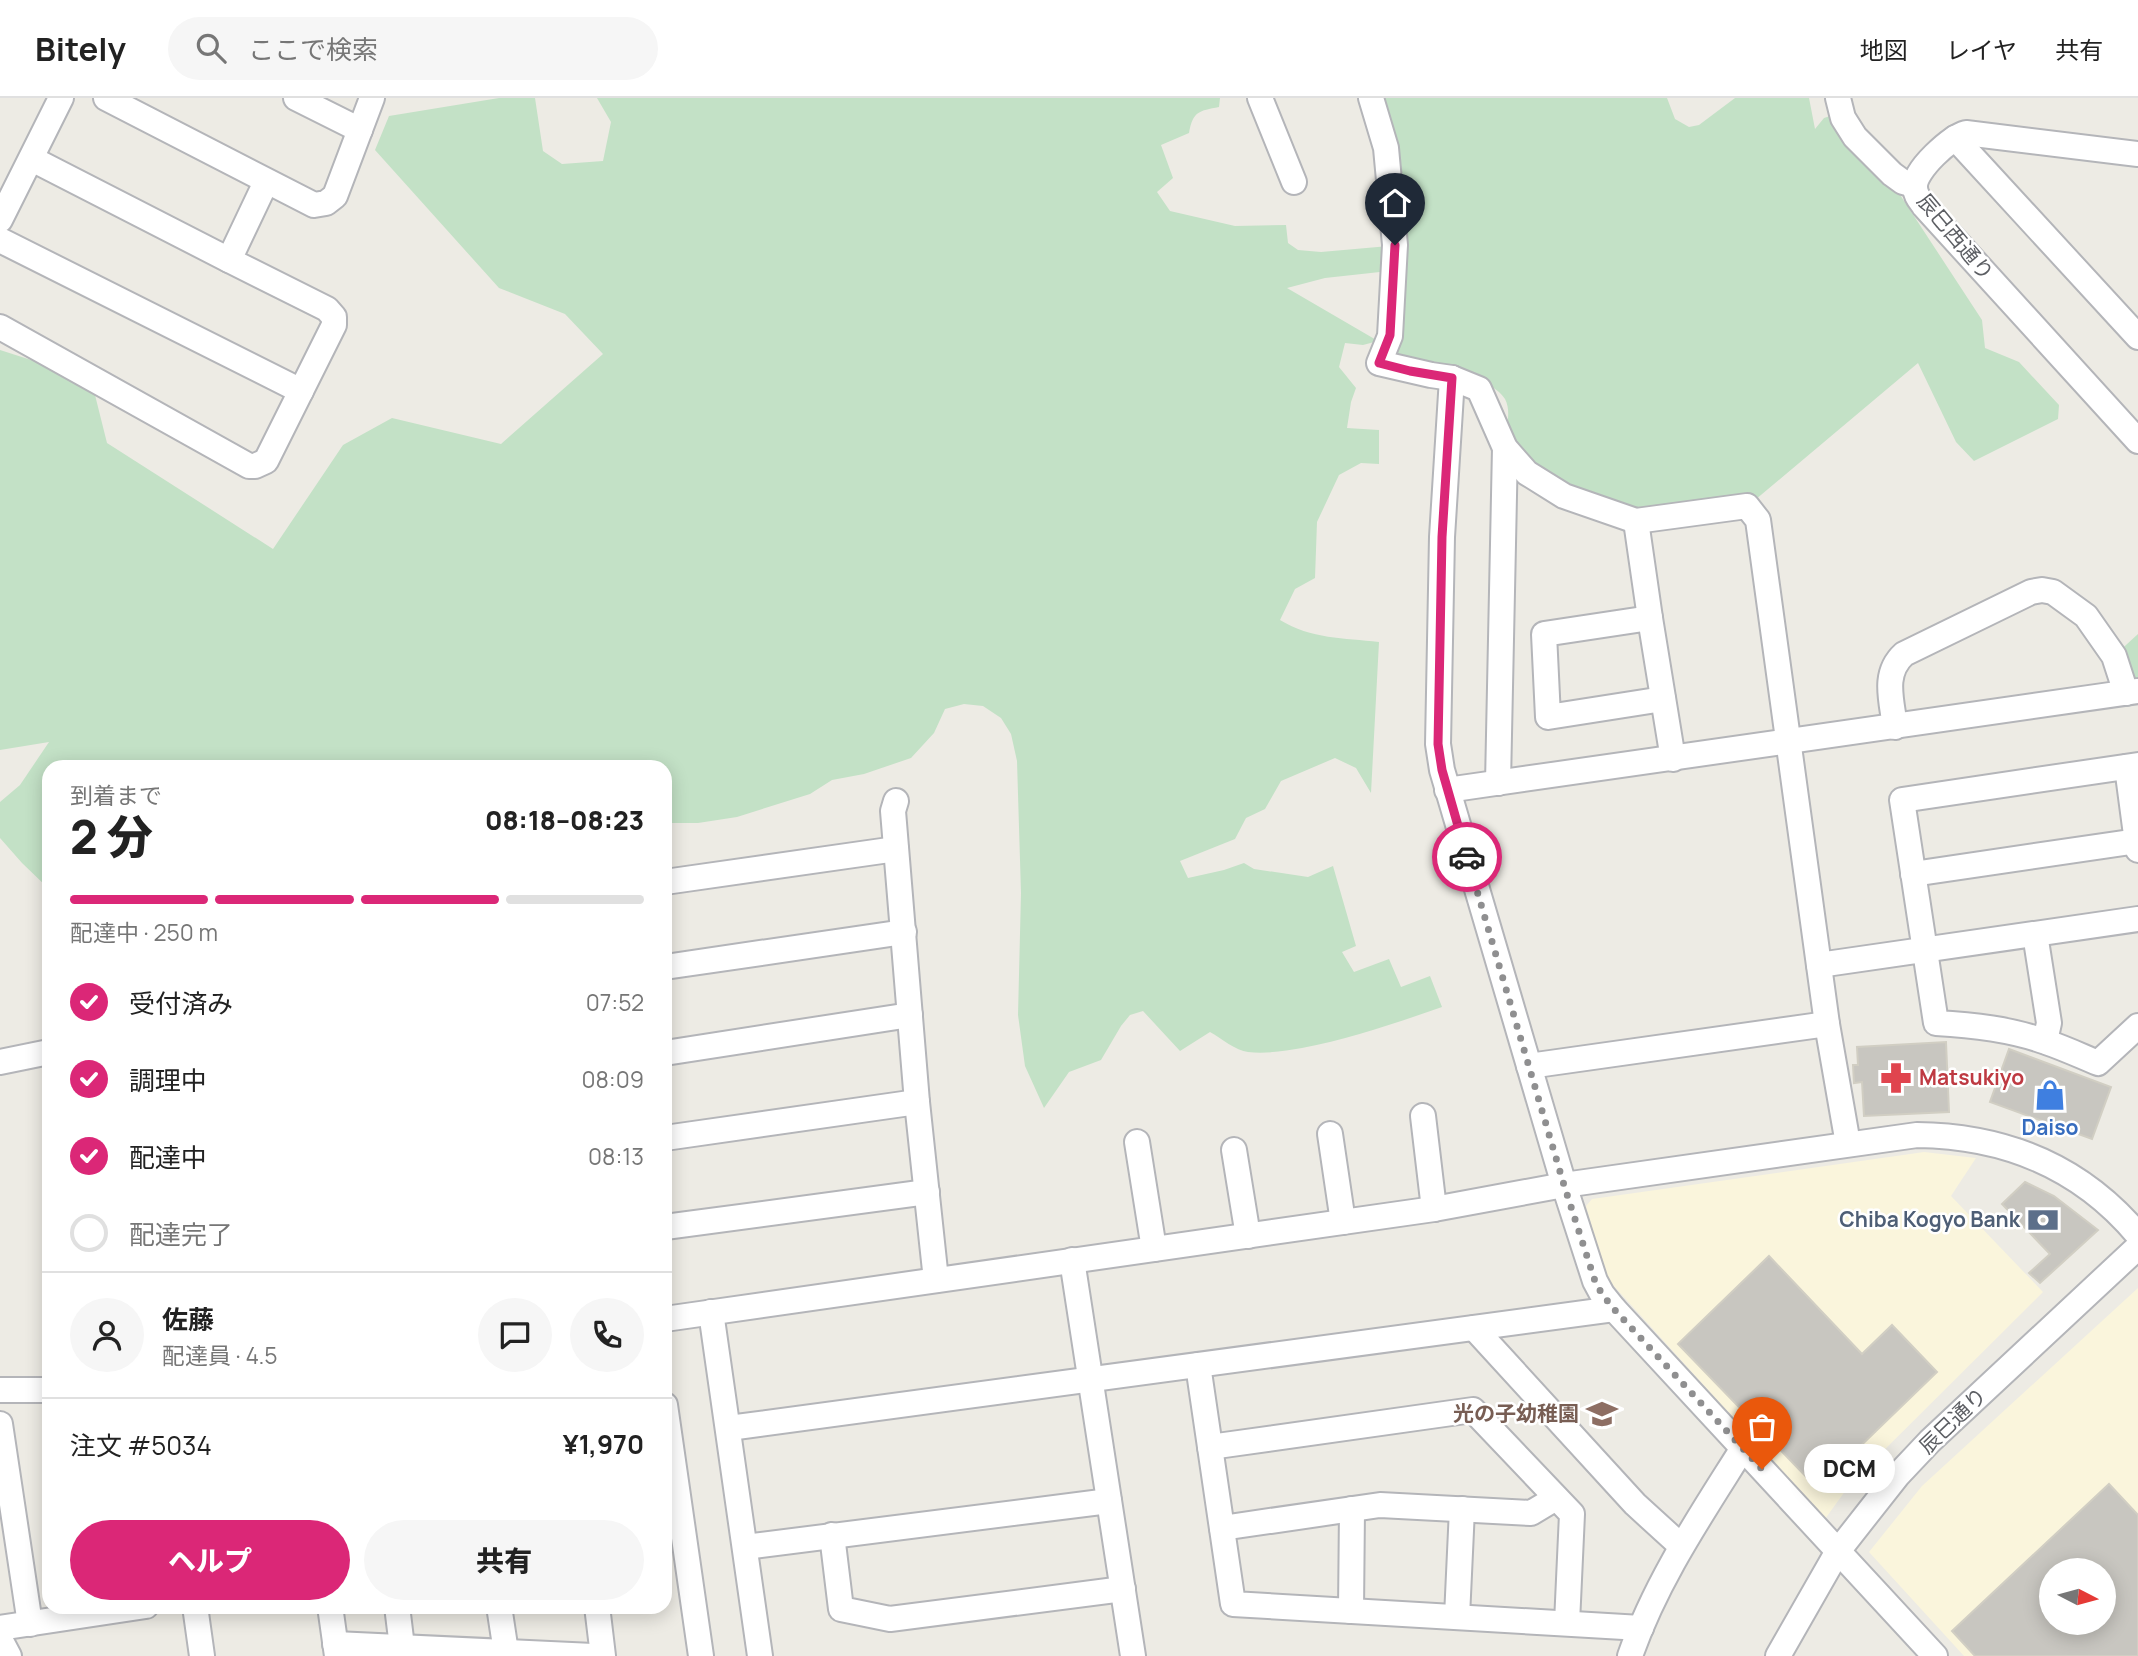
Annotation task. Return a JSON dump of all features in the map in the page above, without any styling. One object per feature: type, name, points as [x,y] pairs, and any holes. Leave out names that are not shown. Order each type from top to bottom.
[{"type":"street","points":[[0,220],[61,98]]},
{"type":"street","points":[[106,98],[314,205],[326,203],[335,196],[372,98]]},
{"type":"street","points":[[296,98],[360,130]]},
{"type":"street","points":[[1261,98],[1294,182]]},
{"type":"street","points":[[1371,98],[1386,148],[1395,245],[1390,335],[1379,363],[1452,378],[1479,389],[1505,449],[1527,473],[1564,496],[1636,521],[1746,506],[1758,520],[1827,1024],[1847,1144]]},
{"type":"street","points":[[1838,98],[1843,118],[1855,137],[1892,174],[1903,182],[1914,185]]},
{"type":"street","points":[[2133,159],[1977,134],[1966,133],[1955,138],[2138,337]]},
{"type":"street","name":"辰巳西通り","points":[[1955,138],[1918,174],[1914,185],[1917,196],[2138,441]]},
{"type":"street","points":[[0,327],[249,467],[265,461],[334,325],[334,317],[327,309],[32,159]]},
{"type":"street","points":[[229,260],[267,182]]},
{"type":"street","points":[[0,240],[301,391]]},
{"type":"street","points":[[1452,378],[1442,537],[1438,744],[1447,790],[1595,1281],[1614,1309],[1935,1656]]},
{"type":"street","points":[[1498,783],[1505,449]]},
{"type":"street","points":[[1636,521],[1673,759]]},
{"type":"street","points":[[1447,790],[1789,743],[2132,692],[2114,656],[2086,616],[2053,592],[2042,590],[2031,592],[1904,654],[1897,660],[1891,670],[1889,682],[1895,727]]},
{"type":"street","points":[[1650,618],[1544,634],[1548,717],[1663,699]]},
{"type":"street","points":[[1913,874],[2137,846],[2132,766],[1902,800],[1924,950],[1937,1023],[1972,1025],[2045,1041],[2098,1063],[2138,1026]]},
{"type":"street","points":[[896,801],[893,811],[910,1015],[936,1280]]},
{"type":"street","points":[[672,881],[897,849]]},
{"type":"street","points":[[1819,965],[2138,919]]},
{"type":"street","points":[[672,966],[904,932]]},
{"type":"street","points":[[2035,934],[2049,1023],[2045,1041]]},
{"type":"street","points":[[672,1052],[910,1015]]},
{"type":"street","points":[[1529,1066],[1827,1024]]},
{"type":"street","points":[[0,1062],[42,1053]]},
{"type":"street","points":[[672,1137],[918,1102]]},
{"type":"street","points":[[1423,1116],[1434,1209]]},
{"type":"street","points":[[1330,1134],[1343,1222]]},
{"type":"street","points":[[672,1317],[1434,1209],[1564,1185],[1917,1135],[1973,1138],[2030,1155],[2105,1199],[2138,1235]]},
{"type":"street","points":[[1137,1142],[1154,1249]]},
{"type":"street","points":[[1234,1150],[1248,1236]]},
{"type":"street","points":[[672,1226],[927,1192]]},
{"type":"street","name":"辰巳通り","points":[[1778,1656],[1838,1551],[1897,1476],[1930,1441],[2138,1247]]},
{"type":"street","points":[[1072,1260],[1133,1656]]},
{"type":"street","points":[[729,1428],[1614,1309]]},
{"type":"street","points":[[711,1312],[760,1656]]},
{"type":"street","points":[[1474,1328],[1635,1504],[1681,1546]]},
{"type":"street","points":[[1198,1365],[1234,1604],[1641,1628]]},
{"type":"street","points":[[0,1390],[42,1391]]},
{"type":"street","points":[[1210,1447],[1473,1410],[1572,1514],[1567,1623]]},
{"type":"street","points":[[0,1424],[30,1624]]},
{"type":"street","points":[[1630,1656],[1652,1601],[1681,1546],[1743,1448]]},
{"type":"street","points":[[672,1454],[701,1656]]},
{"type":"street","points":[[1222,1528],[1380,1505],[1531,1513],[1556,1498]]},
{"type":"street","points":[[745,1547],[1109,1501]]},
{"type":"street","points":[[1351,1611],[1352,1509]]},
{"type":"street","points":[[1457,1617],[1462,1510]]},
{"type":"street","points":[[832,1535],[841,1609],[890,1619],[1123,1589]]},
{"type":"street","points":[[0,1628],[83,1614]]},
{"type":"street","points":[[196,1614],[202,1656]]},
{"type":"street","points":[[331,1614],[336,1650],[402,1647],[472,1653],[593,1656]]},
{"type":"street","points":[[398,1614],[402,1647]]},
{"type":"street","points":[[500,1614],[506,1652]]},
{"type":"street","points":[[598,1614],[603,1656]]},
{"type":"street","points":[[0,1639],[9,1656]]},
{"type":"shaded area","points":[[1924,1152],[1976,1158],[1951,1196],[2043,1292],[1851,1483],[1825,1519],[1606,1276],[1586,1206],[1592,1199]]},
{"type":"shaded area","points":[[2138,1288],[2138,1656],[1964,1656],[1869,1552],[1922,1486]]},
{"type":"green space","points":[[499,98],[535,98],[543,151],[562,164],[603,161],[611,122],[597,98],[1220,98],[1219,107],[1202,111],[1195,116],[1189,133],[1161,145],[1173,178],[1157,192],[1170,211],[1235,226],[1286,225],[1288,243],[1298,250],[1321,252],[1389,246],[1389,271],[1325,278],[1287,288],[1378,341],[1363,345],[1345,343],[1339,367],[1356,388],[1347,428],[1379,430],[1379,464],[1361,463],[1339,475],[1317,522],[1315,578],[1295,589],[1280,620],[1316,634],[1379,642],[1371,793],[1356,768],[1335,758],[1281,781],[1265,809],[1246,818],[1235,839],[1180,861],[1188,878],[1244,863],[1254,869],[1308,877],[1333,866],[1356,946],[1342,952],[1354,972],[1389,959],[1401,987],[1430,976],[1442,1007],[1338,1040],[1262,1053],[1239,1049],[1210,1032],[1180,1051],[1143,1011],[1130,1015],[1101,1060],[1069,1072],[1044,1108],[1025,1066],[1018,1015],[1021,893],[1017,761],[1011,734],[1001,718],[983,706],[964,704],[945,709],[934,733],[911,758],[864,774],[832,780],[810,794],[737,817],[698,823],[672,823],[672,760],[42,760],[42,882],[0,838],[0,802],[20,785],[49,742],[0,750],[0,350],[92,383],[107,443],[273,549],[343,445],[392,418],[501,444],[603,354],[565,314],[499,288],[375,150],[389,116]]},
{"type":"green space","points":[[1379,98],[1667,98],[1675,119],[1689,127],[1699,125],[1735,98],[1809,98],[1815,129],[1824,118],[1836,114],[1891,181],[1982,320],[1985,348],[2019,362],[2059,405],[2058,419],[1974,461],[1956,442],[1918,363],[1749,505],[1637,514],[1539,477],[1506,437],[1508,408],[1505,399],[1497,390],[1469,376],[1388,357]]},
{"type":"green space","points":[[2138,634],[2138,691],[2114,656]]},
{"type":"building","points":[[1946,1042],[1949,1112],[1864,1116],[1862,1082],[1854,1083],[1853,1065],[1858,1065],[1857,1047]]},
{"type":"building","name":"Daiso","points":[[2009,1049],[2111,1087],[2092,1139],[1990,1102]]},
{"type":"building","points":[[2025,1182],[2054,1196],[2098,1230],[2040,1283],[2029,1273],[2050,1254],[2002,1204]]},
{"type":"building","points":[[1769,1256],[1862,1354],[1892,1325],[1937,1372],[1817,1488],[1678,1344]]},
{"type":"building","points":[[2109,1484],[2138,1515],[2138,1656],[1975,1656],[1952,1631]]},
{"type":"way so far","points":[[1467,857],[1595,1281],[1614,1309],[1762,1469]]},
{"type":"place","name":"Matsukiyo","points":[[1896,1078]]},
{"type":"place","name":"Daiso","points":[[2050,1095]]},
{"type":"place","name":"Chiba Kogyo Bank","points":[[2043,1220]]},
{"type":"place","name":"光の子幼稚園","points":[[1602,1414]]},
{"type":"place","name":"DCM","points":[[1762,1469]]},
{"type":"route","points":[[1395,245],[1390,335],[1379,363],[1452,378],[1442,537],[1438,744],[1442,770],[1467,857]]}]
